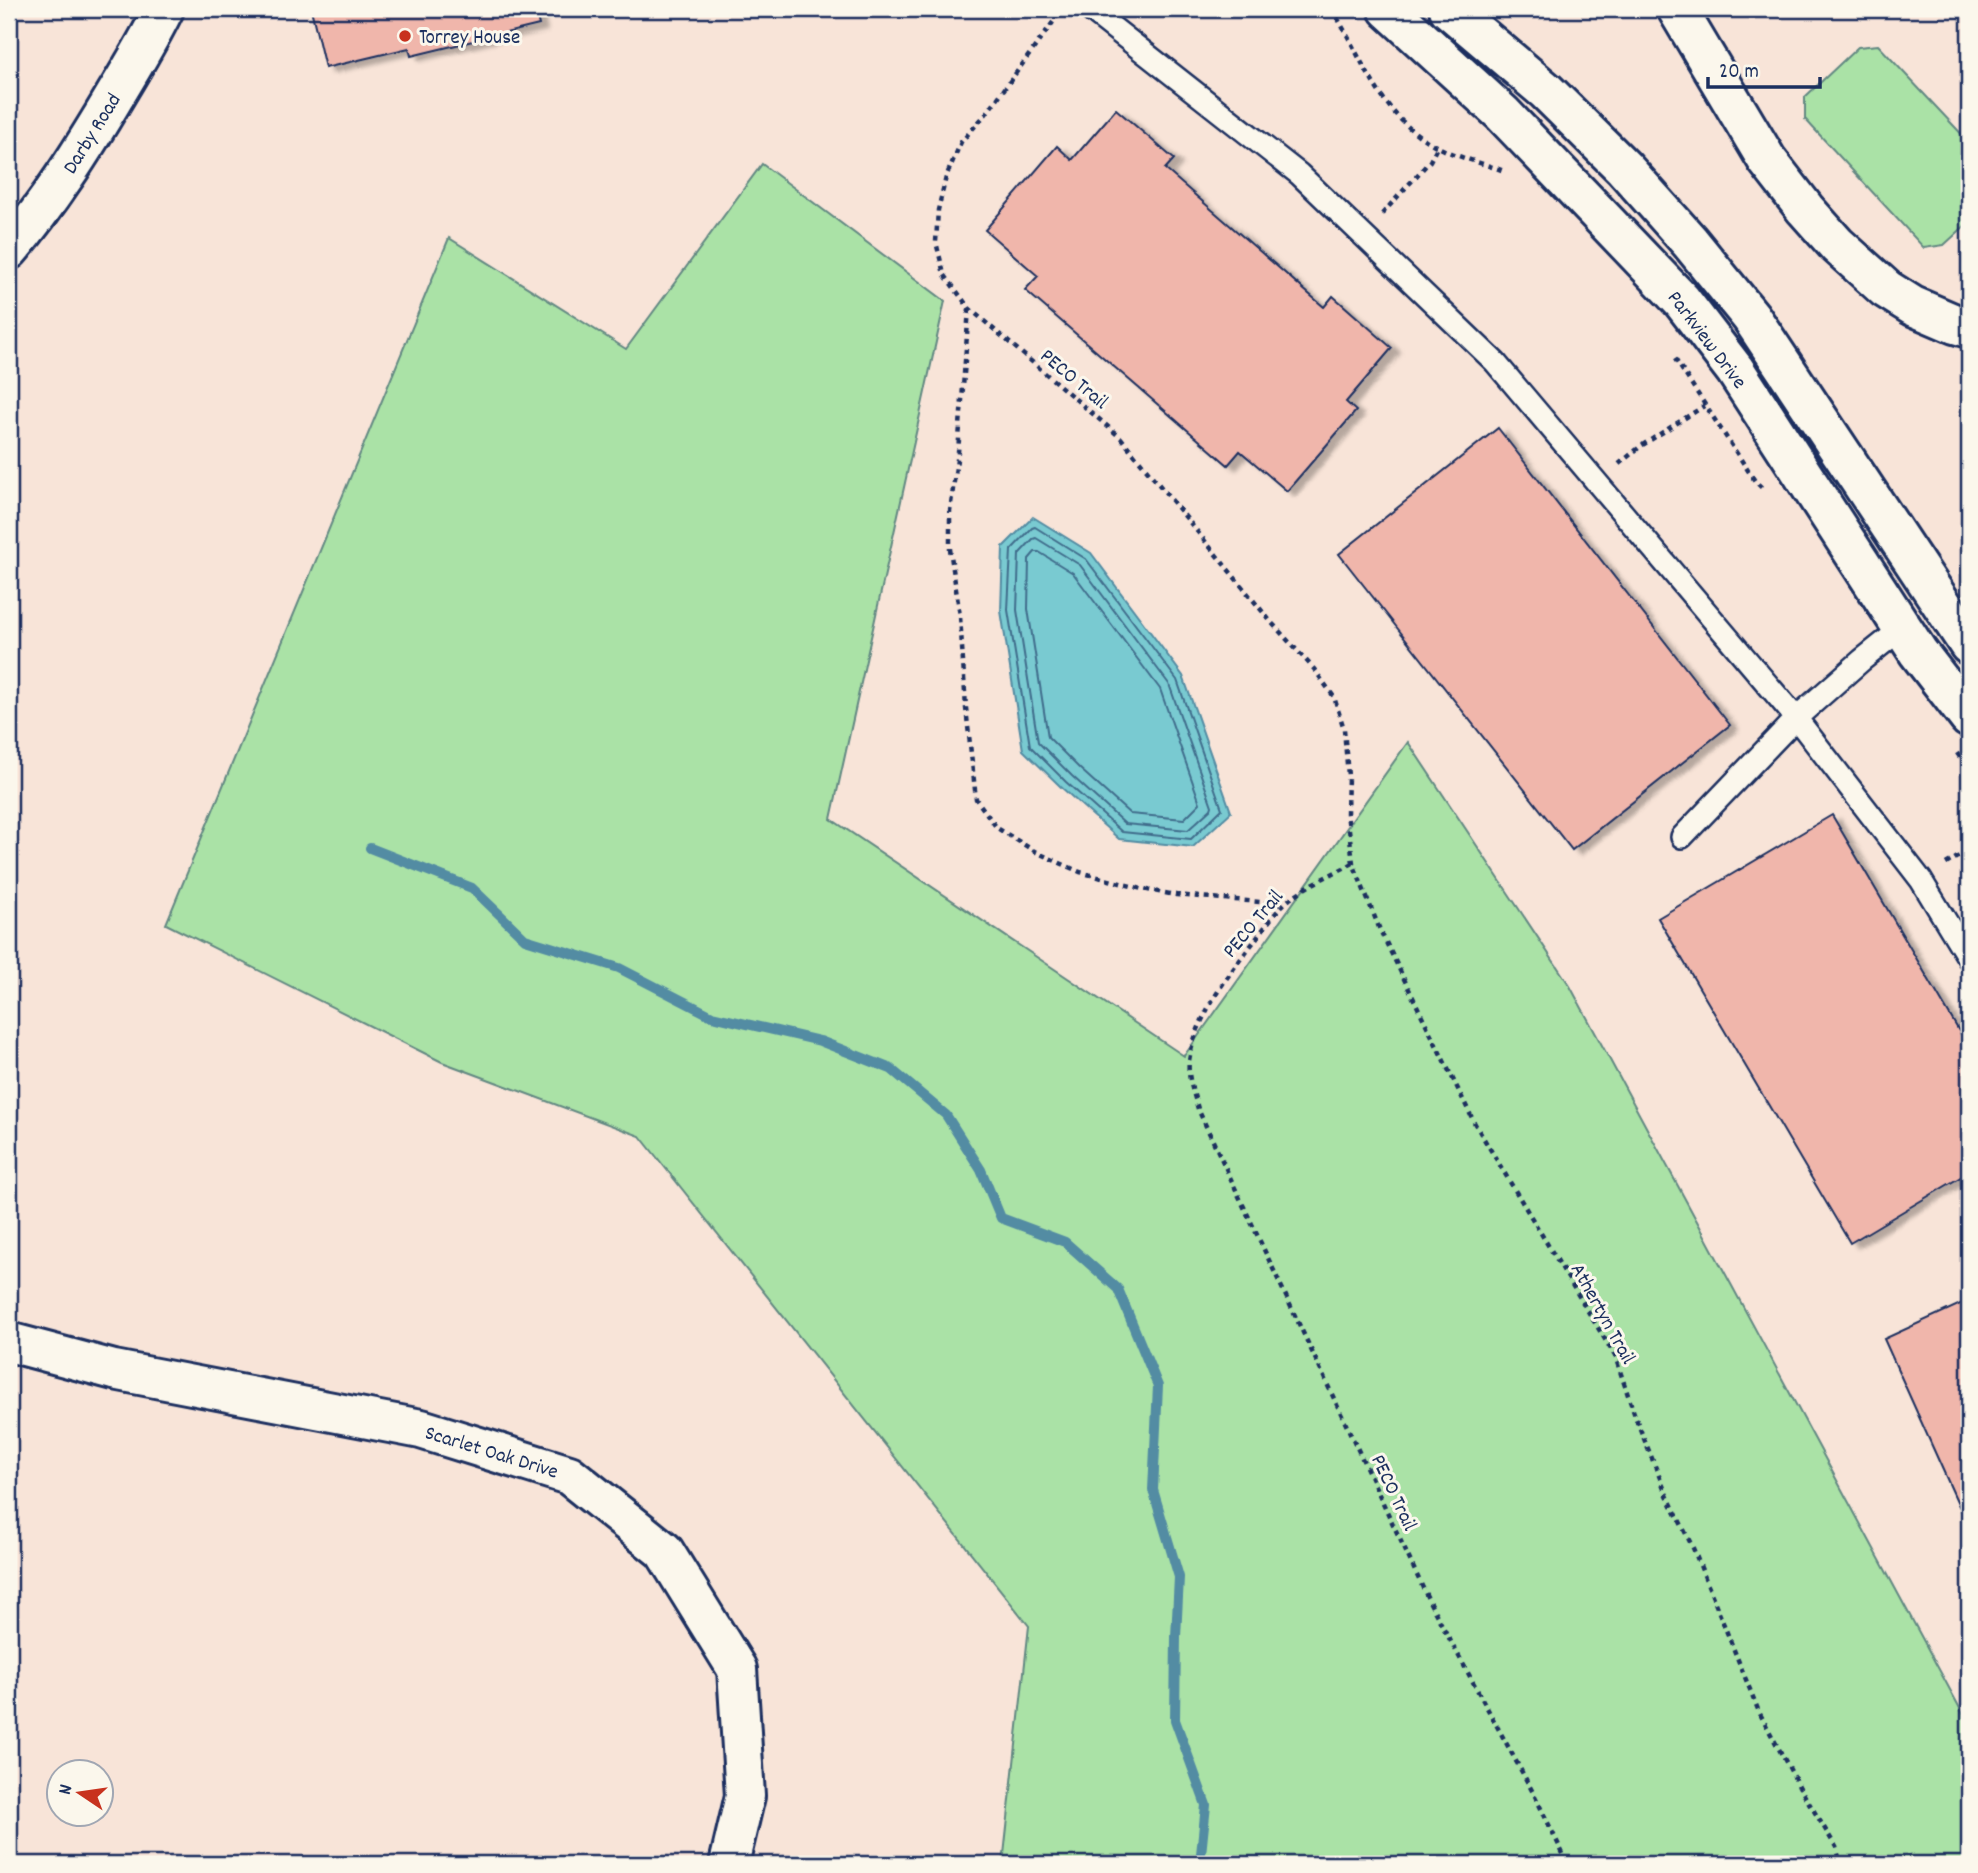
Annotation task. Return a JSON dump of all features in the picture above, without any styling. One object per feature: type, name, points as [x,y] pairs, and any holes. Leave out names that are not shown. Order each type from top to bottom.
[{"type":"street","name":"Darby Road","points":[[9,250],[38,216],[95,130],[164,9]]},
{"type":"street","name":"Parkview Drive","points":[[1388,9],[1502,113],[1682,301],[1735,370],[1917,652],[1969,718]]},
{"type":"street","points":[[1449,9],[1546,91],[1624,168],[1690,242],[1751,317],[1969,645]]},
{"type":"street","points":[[1676,9],[1767,160],[1837,245],[1886,289],[1913,306],[1969,328]]},
{"type":"street","points":[[1902,628],[1939,600]]},
{"type":"street","name":"Scarlet Oak Drive","points":[[9,1342],[114,1370],[421,1429],[569,1475],[664,1551],[737,1669],[745,1796],[729,1864]]},
{"type":"lane","points":[[1089,9],[1299,174],[1495,362],[1796,718],[1921,880],[1969,959]]},
{"type":"lane","points":[[1682,837],[1796,718],[1902,628]]},
{"type":"path","name":"PECO Trail","points":[[1063,9],[986,114],[961,142],[946,177],[938,210],[936,242],[944,274],[969,308],[1121,438],[1270,622],[1314,669],[1334,696],[1343,729],[1353,863],[1311,884],[1284,904],[1239,961],[1214,1000],[1195,1039],[1189,1064],[1191,1084],[1198,1109],[1430,1603],[1535,1796],[1568,1864]]},
{"type":"path","points":[[1332,9],[1379,94],[1392,112],[1416,134],[1437,147],[1510,174]]},
{"type":"path","points":[[1362,234],[1430,161],[1437,147]]},
{"type":"path","points":[[969,308],[958,452],[950,511],[950,549],[960,616],[976,799],[998,828],[1036,852],[1080,872],[1142,889],[1177,895],[1284,904]]},
{"type":"path","points":[[1668,348],[1755,481],[1774,500]]},
{"type":"path","points":[[1598,483],[1641,446],[1704,405]]},
{"type":"path","name":"Athertyn Trail","points":[[1353,863],[1380,930],[1475,1124],[1615,1356],[1636,1419],[1666,1493],[1693,1548],[1759,1712],[1836,1847],[1841,1864]]},
{"type":"green space","points":[[1878,45],[1969,142],[1969,222],[1944,245],[1924,248],[1805,119],[1805,97],[1858,47]]},
{"type":"green space","points":[[762,164],[945,301],[831,819],[1184,1056],[1408,742],[1570,986],[1969,1725],[1969,1864],[1003,1864],[1029,1626],[640,1136],[442,1062],[166,924],[449,238],[626,349]]},
{"type":"water","points":[[1033,517],[1091,553],[1183,676],[1231,812],[1193,847],[1119,839],[1023,750],[1001,611],[1003,547]]},
{"type":"building","name":"Torrey House","points":[[311,9],[535,9],[539,25],[411,56],[409,48],[325,68]]},
{"type":"building","points":[[1116,109],[1174,159],[1165,169],[1324,307],[1333,296],[1392,348],[1346,402],[1356,411],[1287,491],[1240,451],[1228,465],[1025,290],[1038,276],[985,230],[1057,146],[1072,160]]},
{"type":"building","points":[[1498,428],[1730,725],[1572,850],[1339,554]]},
{"type":"building","points":[[1832,815],[1969,1048],[1969,1172],[1850,1243],[1658,918]]},
{"type":"building","points":[[1969,1300],[1969,1528],[1884,1339]]},
{"type":"waterway","points":[[370,848],[472,888],[525,939],[619,968],[712,1016],[820,1041],[891,1069],[946,1115],[981,1170],[1001,1218],[1065,1242],[1118,1289],[1158,1386],[1153,1490],[1179,1577],[1175,1720],[1206,1805],[1200,1864]]},
{"type":"place","name":"Torrey House","points":[[405,36]]}]
